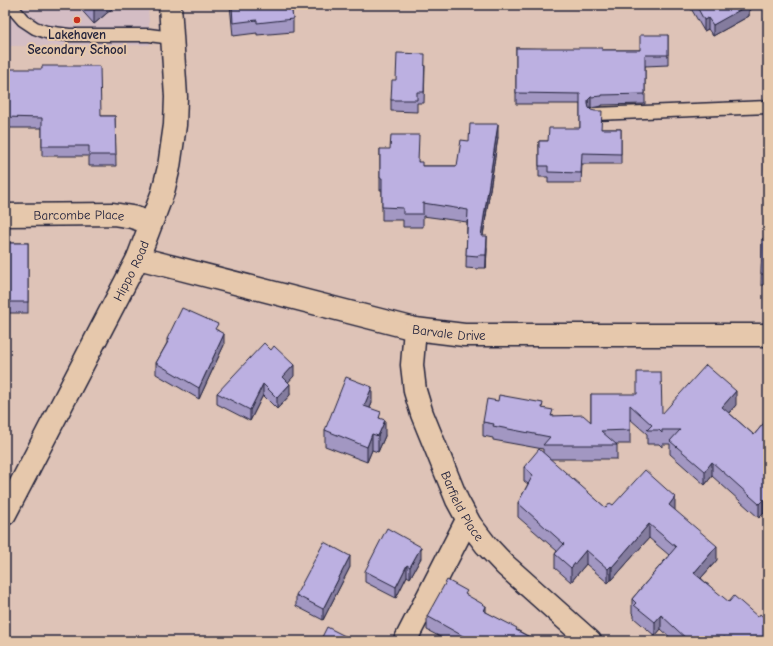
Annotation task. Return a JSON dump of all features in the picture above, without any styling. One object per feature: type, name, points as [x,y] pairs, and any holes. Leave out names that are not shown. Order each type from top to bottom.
[{"type":"street","name":"Hippo Road","points":[[5,514],[138,258],[163,192],[169,167],[175,125],[176,97],[170,5]]},
{"type":"street","name":"Barcombe Place","points":[[5,214],[113,214],[151,222]]},
{"type":"street","name":"Barvale Drive","points":[[138,258],[415,329],[464,335],[768,335]]},
{"type":"street","name":"Barfield Place","points":[[415,329],[412,365],[416,391],[425,422],[457,500],[470,524],[486,546],[505,565],[590,641]]},
{"type":"street","points":[[405,641],[468,520]]},
{"type":"lane","points":[[10,5],[23,20],[35,28],[46,32],[69,35],[149,35],[172,38]]},
{"type":"lane","points":[[595,114],[768,107]]},
{"type":"shaded area","name":"Lakehaven Secondary School","points":[[5,5],[148,5],[150,45],[5,46]]},
{"type":"building","points":[[91,5],[98,5],[94,9]]},
{"type":"building","points":[[232,5],[291,5],[293,19],[257,23],[257,20],[233,23]]},
{"type":"building","points":[[696,5],[749,5],[713,25],[708,18],[704,20]]},
{"type":"building","points":[[765,18],[768,23],[768,66],[765,66]]},
{"type":"building","points":[[640,35],[668,35],[668,55],[645,55],[645,94],[602,95],[591,97],[588,100],[589,108],[591,110],[602,111],[601,129],[621,129],[621,154],[582,153],[581,173],[548,172],[548,166],[539,166],[539,141],[548,141],[549,128],[580,128],[580,94],[516,93],[516,48],[602,48],[602,50],[640,50]]},
{"type":"building","points":[[397,53],[425,54],[424,92],[417,92],[417,100],[391,100],[392,80],[396,80]]},
{"type":"building","points":[[42,66],[100,66],[101,116],[115,116],[116,155],[89,155],[89,146],[42,146],[42,118],[5,117],[5,69],[42,69]]},
{"type":"building","points":[[470,124],[498,124],[481,236],[487,236],[486,255],[478,256],[466,255],[468,210],[423,203],[423,214],[403,214],[403,208],[382,207],[382,178],[380,178],[380,149],[390,149],[391,135],[419,135],[418,162],[422,162],[422,166],[457,166],[461,140],[469,141]]},
{"type":"building","points":[[764,144],[768,144],[768,181],[766,181]]},
{"type":"building","points":[[762,239],[768,239],[768,274],[761,274]]},
{"type":"building","points":[[5,243],[28,243],[28,302],[5,302]]},
{"type":"building","points":[[182,308],[218,324],[215,329],[224,334],[199,388],[156,363],[169,340],[167,339]]},
{"type":"building","points":[[264,343],[271,350],[274,346],[294,365],[283,377],[290,384],[277,398],[263,384],[250,410],[217,393]]},
{"type":"building","points":[[706,365],[736,391],[722,407],[754,435],[768,418],[768,503],[764,499],[759,504],[712,462],[705,471],[670,441],[680,430],[662,430],[662,433],[659,430],[647,430],[652,425],[630,405],[630,430],[601,431],[617,445],[543,445],[550,437],[493,426],[494,424],[483,422],[487,399],[498,401],[499,395],[543,403],[542,408],[553,410],[551,416],[583,415],[591,422],[591,394],[637,394],[637,372],[661,372],[662,414]]},
{"type":"building","points":[[346,377],[372,387],[364,406],[381,412],[379,418],[385,420],[378,436],[372,434],[367,447],[325,430]]},
{"type":"building","points":[[539,449],[606,508],[610,503],[613,505],[645,470],[675,497],[669,505],[717,546],[694,573],[729,602],[734,596],[758,617],[760,614],[768,621],[768,641],[729,641],[724,637],[721,641],[689,641],[661,615],[655,622],[634,605],[636,603],[632,599],[676,547],[649,524],[612,567],[611,566],[608,569],[586,550],[571,568],[555,554],[564,544],[518,503],[533,475],[524,467]]},
{"type":"building","points":[[387,528],[421,547],[410,567],[407,565],[396,587],[365,571]]},
{"type":"building","points":[[324,542],[350,556],[323,609],[296,595]]},
{"type":"building","points":[[447,580],[467,591],[465,594],[486,606],[484,611],[517,628],[516,630],[537,641],[472,641],[427,616]]},
{"type":"building","points":[[327,627],[355,641],[320,641]]},
{"type":"place","name":"Lakehaven Secondary School","points":[[77,20]]}]
